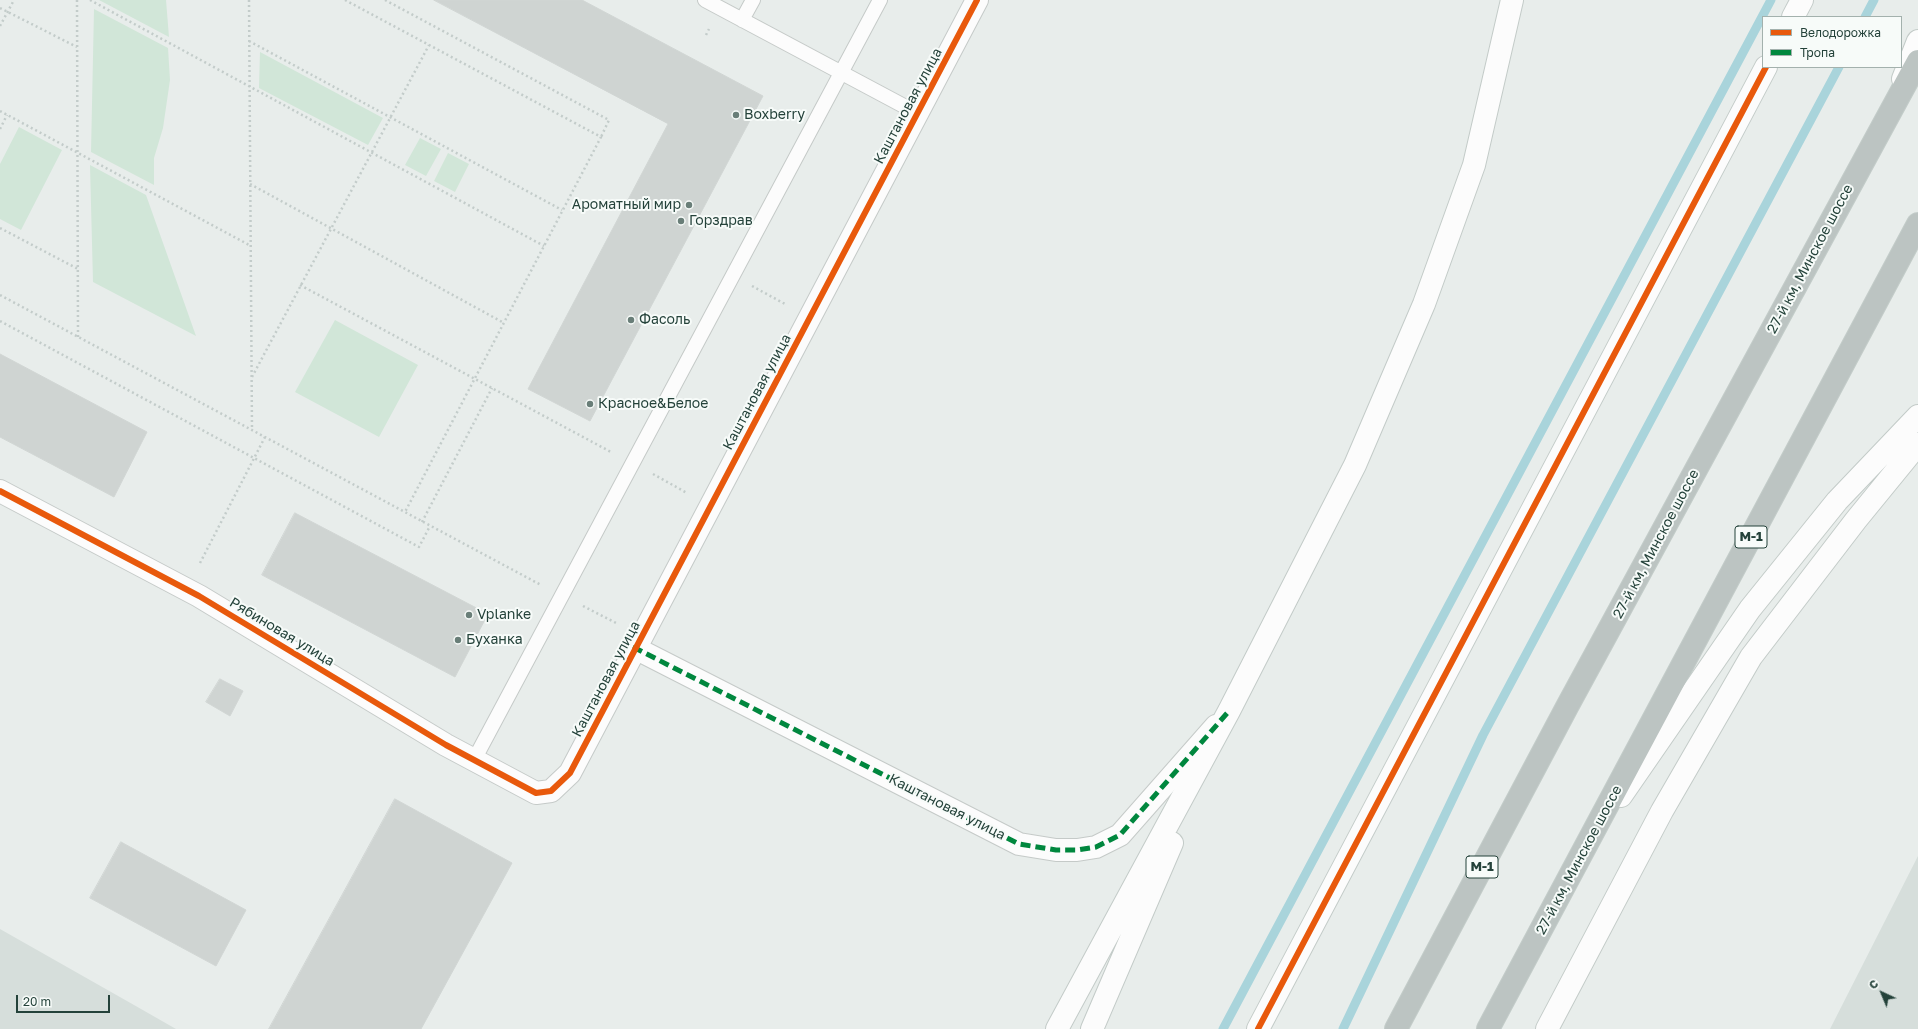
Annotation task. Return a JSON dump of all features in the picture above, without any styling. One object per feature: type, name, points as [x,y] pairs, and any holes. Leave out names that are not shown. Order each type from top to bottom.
[{"type":"highway","name":"27-й км, Минское шоссе","points":[[1396,1029],[1568,705],[1918,61]]},
{"type":"highway","name":"27-й км, Минское шоссе","points":[[1488,1029],[1918,224]]},
{"type":"street","name":"Каштановая улица","points":[[551,791],[570,773],[977,0]]},
{"type":"street","points":[[1057,1029],[1229,711],[1355,465],[1424,304],[1474,165],[1512,0]]},
{"type":"street","points":[[1794,16],[1802,0]]},
{"type":"street","points":[[1888,116],[1918,41]]},
{"type":"street","points":[[1258,1029],[1765,68]]},
{"type":"street","points":[[1584,850],[1750,609],[1837,501],[1918,416]]},
{"type":"street","points":[[1547,1029],[1662,811],[1750,657],[1856,520],[1918,444]]},
{"type":"street","name":"Рябиновая улица","points":[[0,491],[199,596],[446,745],[536,793],[551,791]]},
{"type":"street","name":"Каштановая улица","points":[[635,648],[1019,844],[1056,850],[1096,847],[1120,835],[1229,711]]},
{"type":"street","points":[[1092,1029],[1229,711]]},
{"type":"lane","points":[[705,0],[917,113]]},
{"type":"lane","points":[[742,20],[753,0]]},
{"type":"lane","points":[[474,760],[880,0]]},
{"type":"path","points":[[0,26],[14,0]]},
{"type":"path","points":[[77,0],[78,337]]},
{"type":"path","points":[[90,0],[544,246]]},
{"type":"path","points":[[249,0],[252,430]]},
{"type":"path","points":[[345,0],[601,137]]},
{"type":"path","points":[[385,0],[609,120],[405,512]]},
{"type":"path","points":[[0,8],[77,47]]},
{"type":"path","points":[[249,41],[562,210]]},
{"type":"path","points":[[251,377],[429,45]]},
{"type":"path","points":[[0,111],[251,246]]},
{"type":"path","points":[[0,128],[7,115]]},
{"type":"path","points":[[250,184],[504,323]]},
{"type":"path","points":[[0,228],[78,269]]},
{"type":"path","points":[[733,276],[810,317]]},
{"type":"path","points":[[300,285],[582,437]]},
{"type":"path","points":[[0,295],[511,570]]},
{"type":"path","points":[[0,320],[419,547],[430,526]]},
{"type":"path","points":[[422,522],[492,388]]},
{"type":"path","points":[[200,563],[265,437]]},
{"type":"shaded area","points":[[1918,856],[1918,1029],[1830,1029]]},
{"type":"shaded area","points":[[0,929],[134,1005],[176,1029],[0,1029]]},
{"type":"green space","points":[[99,0],[166,0],[169,37]]},
{"type":"green space","points":[[94,9],[168,48],[170,80],[163,128],[154,158],[154,185],[91,152]]},
{"type":"green space","points":[[260,52],[383,118],[368,145],[259,88]]},
{"type":"green space","points":[[19,127],[62,150],[21,230],[0,219],[0,164]]},
{"type":"green space","points":[[420,138],[441,149],[426,176],[405,165]]},
{"type":"green space","points":[[448,153],[469,164],[455,192],[434,181]]},
{"type":"green space","points":[[90,165],[146,195],[196,336],[93,282]]},
{"type":"green space","points":[[335,320],[418,365],[379,437],[295,392]]},
{"type":"building","points":[[434,0],[582,0],[763,96],[590,421],[528,389],[668,124]]},
{"type":"building","points":[[0,354],[147,432],[114,497],[0,437]]},
{"type":"building","points":[[295,513],[488,614],[455,677],[262,575]]},
{"type":"building","points":[[220,679],[243,691],[230,716],[206,702]]},
{"type":"building","points":[[395,799],[512,863],[421,1029],[269,1029]]},
{"type":"building","points":[[121,842],[246,910],[216,966],[90,898]]},
{"type":"waterway","points":[[1762,16],[1771,0]]},
{"type":"waterway","points":[[1866,16],[1874,0]]},
{"type":"waterway","points":[[1223,1029],[1762,17]]},
{"type":"waterway","points":[[1343,1029],[1483,735],[1838,68]]},
{"type":"marked path","points":[[636,646],[635,648],[1019,844],[1056,850],[1077,850],[1096,847],[1120,835],[1229,711]]},
{"type":"cycle path","points":[[0,491],[199,596],[446,745],[536,793],[551,791],[570,773],[977,0]]},
{"type":"cycle path","points":[[1258,1029],[1765,68]]},
{"type":"place","name":"Boxberry","points":[[736,115]]},
{"type":"place","name":"Ароматный мир","points":[[689,205]]},
{"type":"place","name":"Горздрав","points":[[681,221]]},
{"type":"place","name":"Фасоль","points":[[631,320]]},
{"type":"place","name":"Красное&Белое","points":[[590,404]]},
{"type":"place","name":"Vplanke","points":[[469,615]]},
{"type":"place","name":"Буханка","points":[[458,640]]}]
